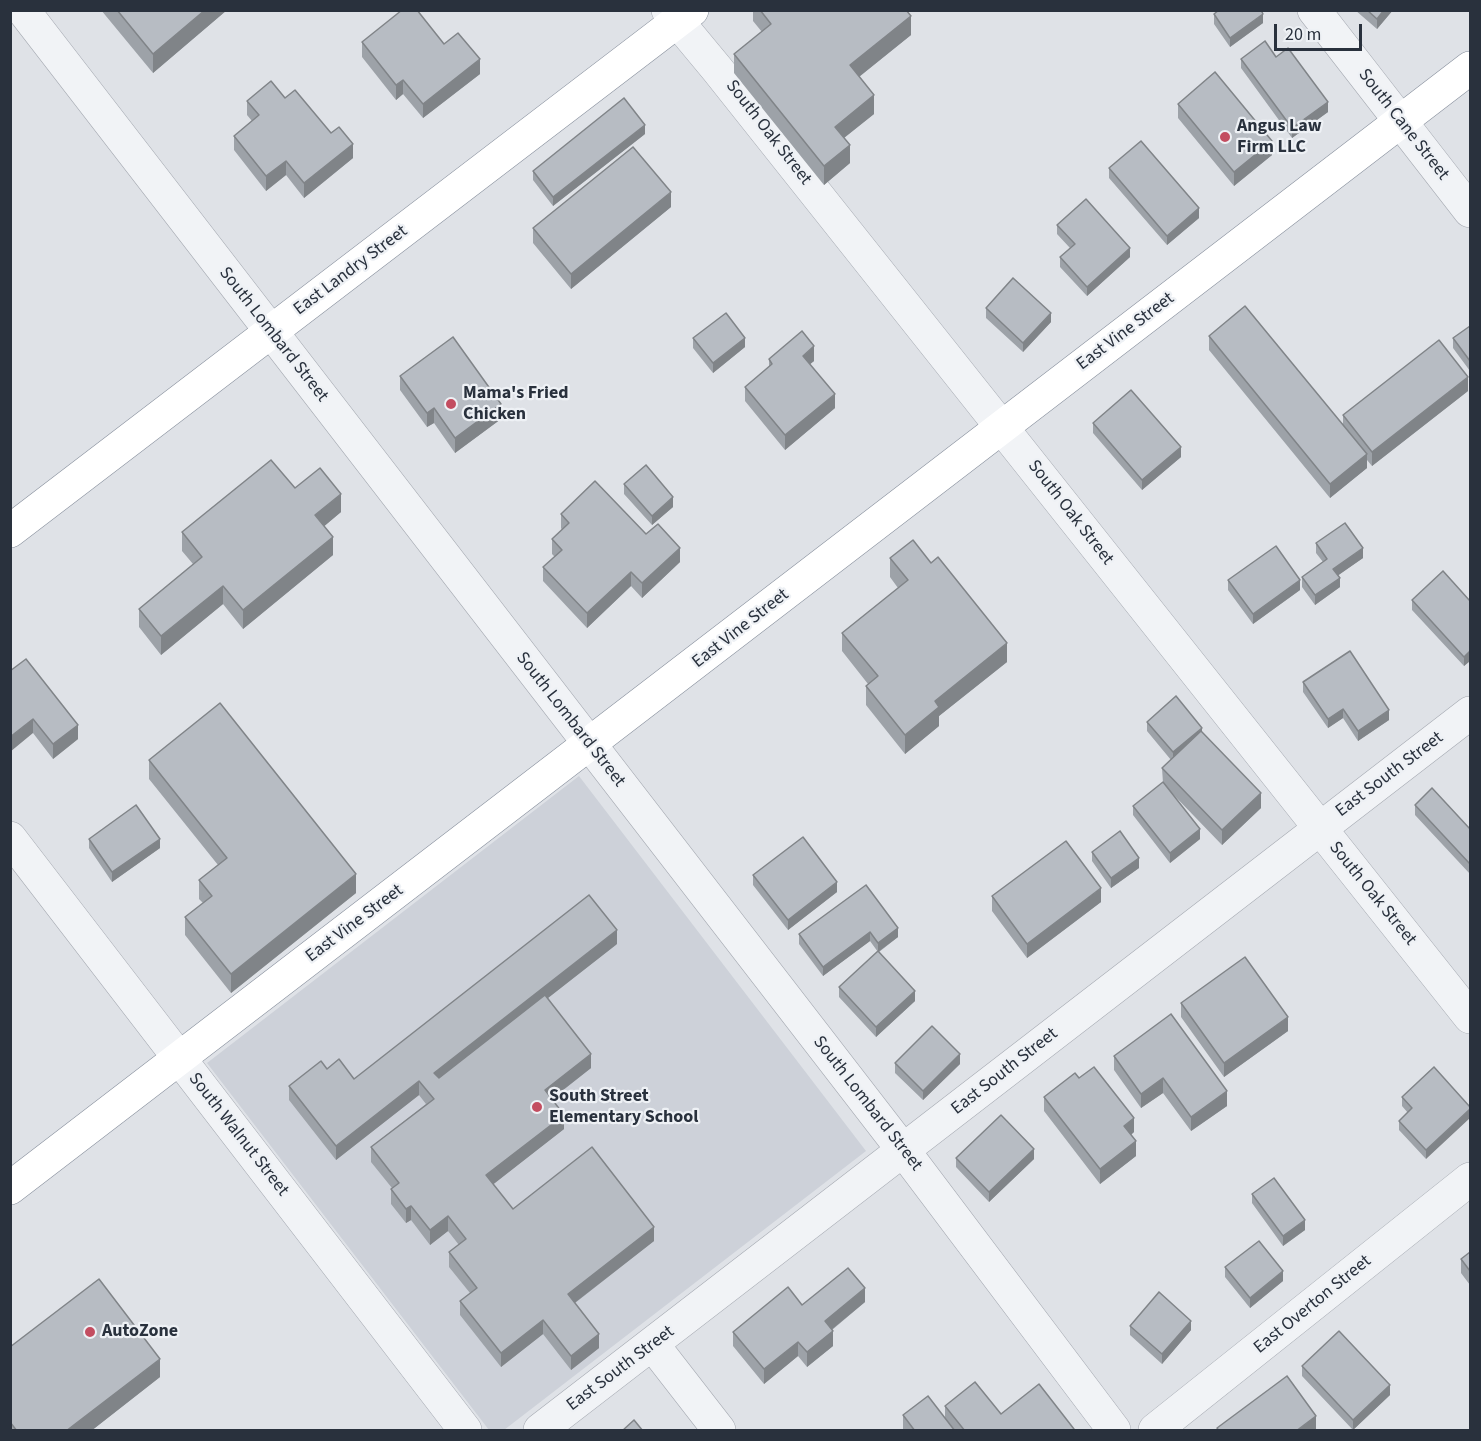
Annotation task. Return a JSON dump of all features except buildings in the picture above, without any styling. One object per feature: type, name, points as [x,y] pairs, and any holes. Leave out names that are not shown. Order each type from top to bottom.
[{"type":"highway","name":"East Landry Street","points":[[10,531],[271,332],[679,14]]},
{"type":"highway","name":"East Vine Street","points":[[10,1188],[590,746],[1470,68]]},
{"type":"street","name":"South Lombard Street","points":[[23,10],[903,1150],[1114,1431]]},
{"type":"street","name":"South Cane Street","points":[[1314,10],[1470,211]]},
{"type":"street","name":"South Oak Street","points":[[679,14],[717,69],[1470,1017]]},
{"type":"street","name":"East South Street","points":[[540,1431],[1470,713]]},
{"type":"street","name":"South Walnut Street","points":[[10,838],[465,1431]]},
{"type":"street","name":"East Overton Street","points":[[1155,1431],[1470,1179]]},
{"type":"street","points":[[653,1344],[719,1431]]},
{"type":"shaded area","name":"South Street Elementary School","points":[[579,776],[866,1151],[504,1430],[489,1430],[207,1063]]},
{"type":"place","name":"Angus Law Firm LLC","points":[[1225,137]]},
{"type":"place","name":"Mama's Fried Chicken","points":[[451,404]]},
{"type":"place","name":"South Street Elementary School","points":[[537,1107]]},
{"type":"place","name":"AutoZone","points":[[90,1332]]}]
